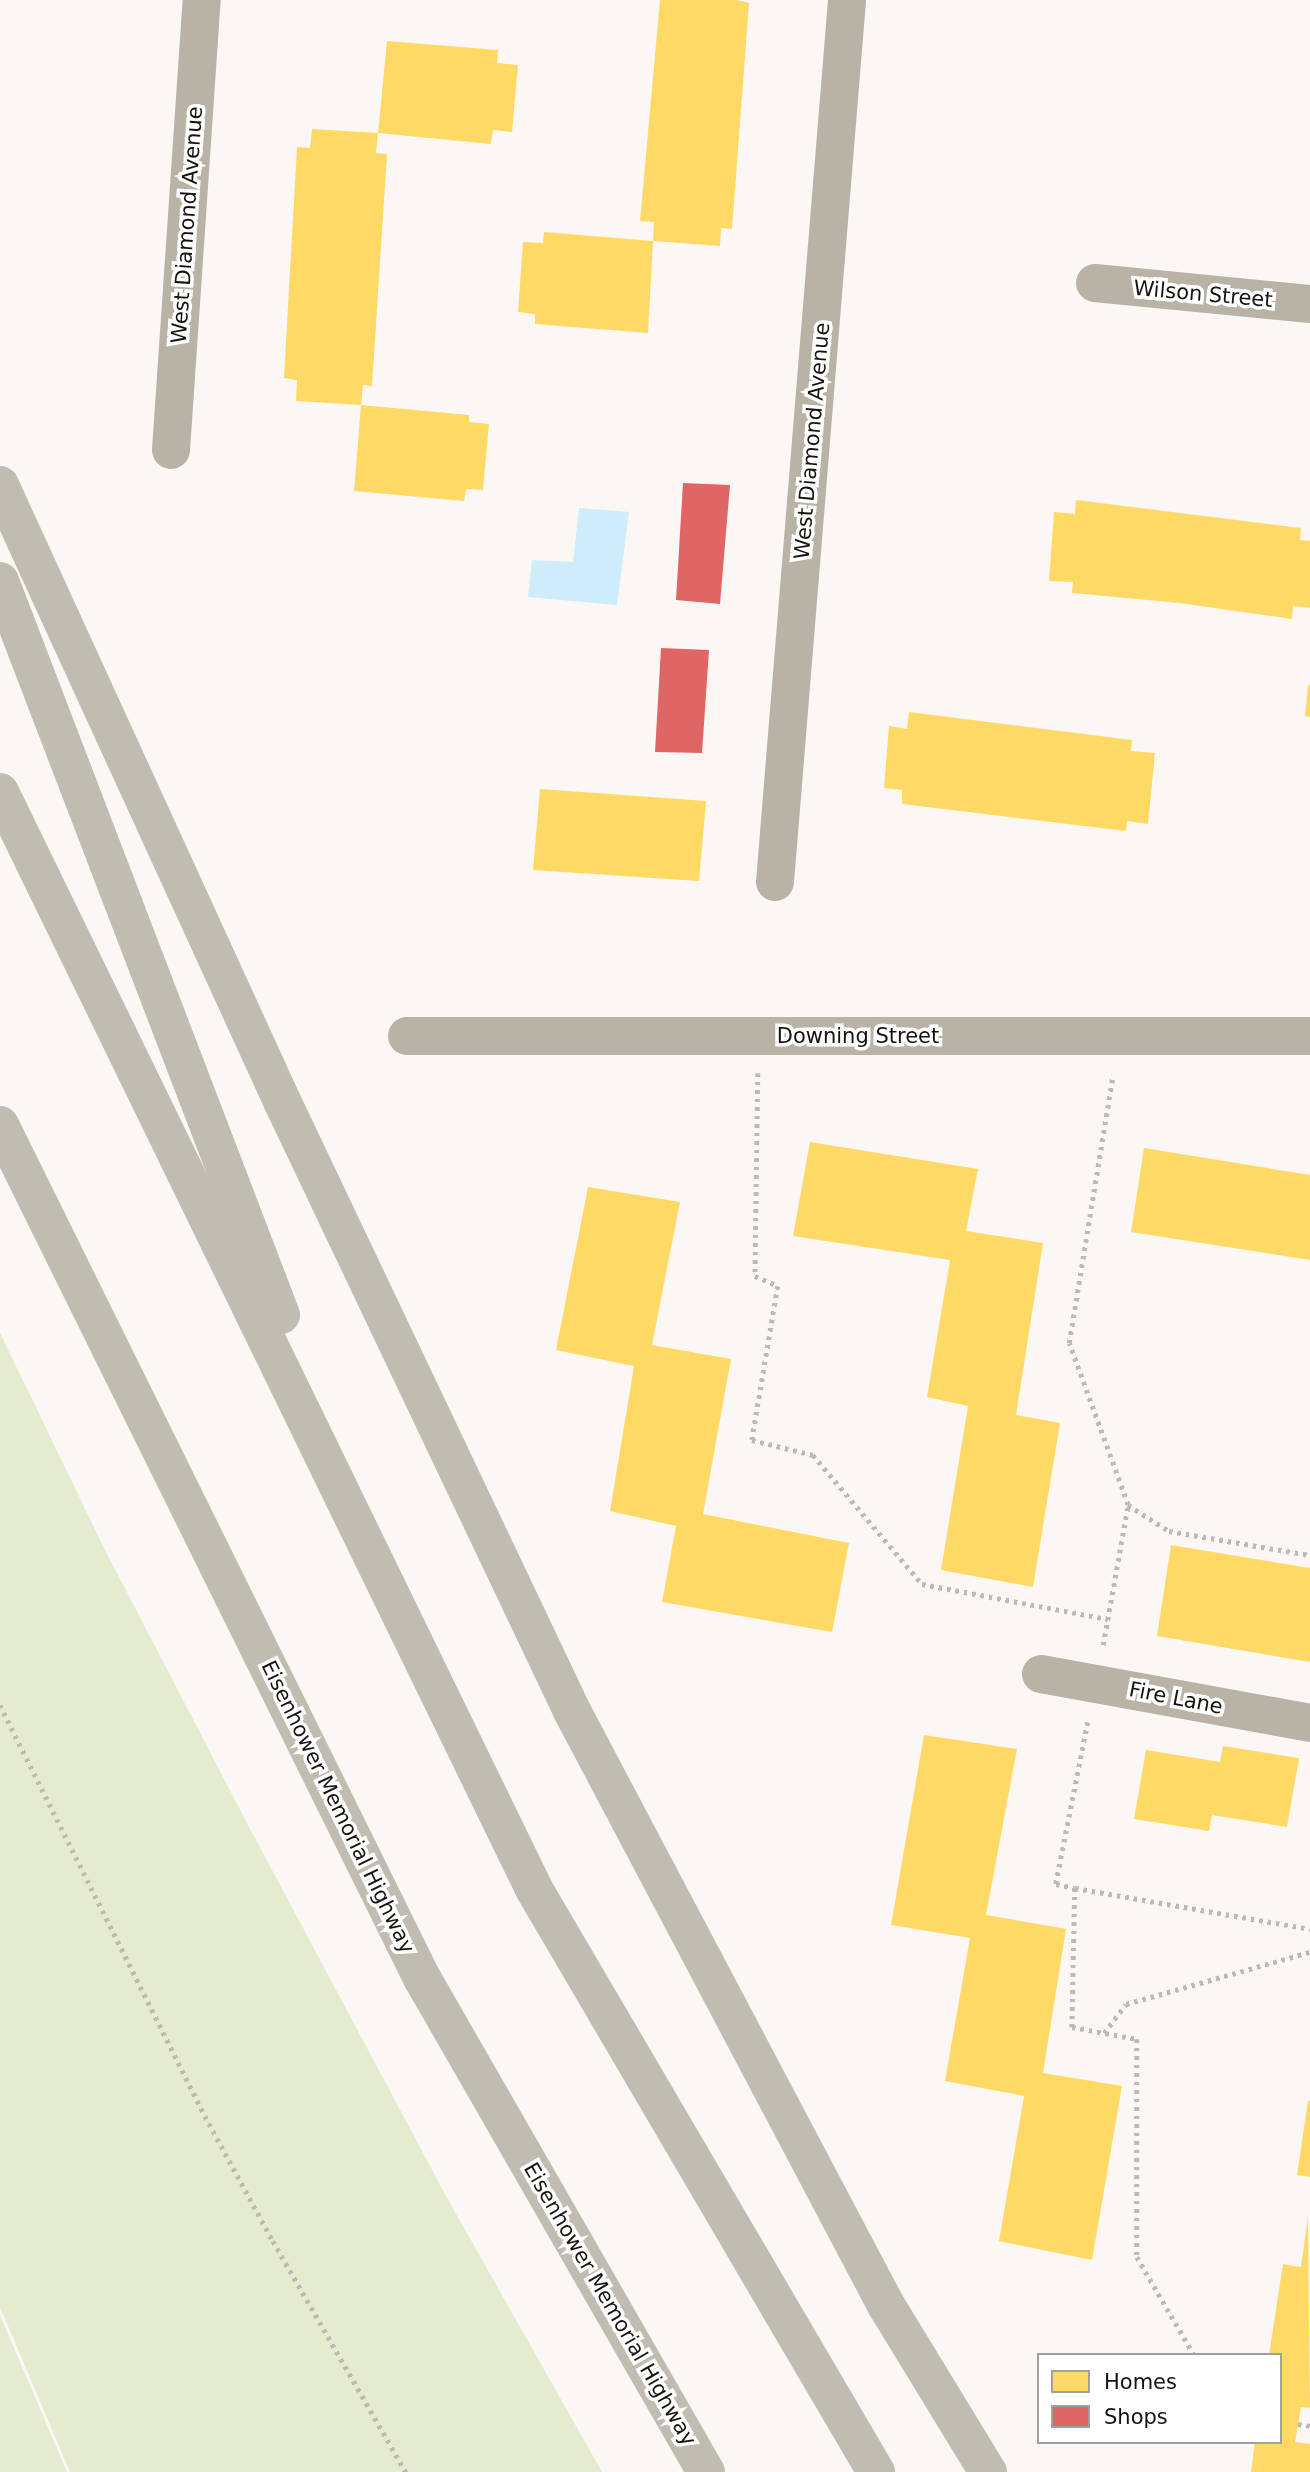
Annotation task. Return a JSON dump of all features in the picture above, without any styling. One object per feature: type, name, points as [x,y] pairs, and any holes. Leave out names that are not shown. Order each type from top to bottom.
[{"type":"highway","points":[[0,485],[287,1114],[572,1712],[886,2305],[988,2472]]},
{"type":"highway","points":[[0,581],[365,1536]]},
{"type":"highway","points":[[0,792],[365,1536],[534,1889],[877,2472]]},
{"type":"highway","name":"Eisenhower Memorial Highway","points":[[1,1128],[422,1978],[706,2472]]},
{"type":"street","name":"West Diamond Avenue","points":[[171,450],[202,0]]},
{"type":"street","name":"West Diamond Avenue","points":[[775,883],[846,0]]},
{"type":"street","name":"Wilson Street","points":[[1095,283],[1310,304]]},
{"type":"street","name":"Downing Street","points":[[407,1036],[1310,1037]]},
{"type":"street","name":"Fire Lane","points":[[1041,1674],[1310,1723]]},
{"type":"path","points":[[759,1036],[755,1276],[778,1286],[752,1440],[813,1455],[922,1584],[1108,1619]]},
{"type":"path","points":[[1119,1036],[1069,1343],[1128,1505],[1056,1884],[1310,1929]]},
{"type":"path","points":[[1128,1505],[1169,1531],[1310,1555]]},
{"type":"path","points":[[0,1705],[199,2105],[279,2253],[406,2472]]},
{"type":"path","points":[[1076,1888],[1072,2026],[1137,2039],[1137,2257],[1193,2353]]},
{"type":"path","points":[[1104,2033],[1126,2004],[1310,1952]]},
{"type":"path","points":[[1298,2424],[1310,2426]]},
{"type":"green space","points":[[0,1333],[105,1550],[249,1827],[446,2196],[602,2472],[70,2472],[0,2307]]},
{"type":"green space","points":[[0,2315],[67,2472],[0,2472]]},
{"type":"water","points":[[579,508],[629,512],[617,605],[528,597],[532,560],[573,562]]},
{"type":"building: Homes","points":[[660,0],[737,0],[749,3],[732,229],[721,228],[720,246],[653,241],[654,222],[640,221]]},
{"type":"building: Homes","points":[[387,41],[498,50],[497,63],[518,65],[512,132],[493,130],[491,144],[378,133]]},
{"type":"building: Homes","points":[[312,129],[378,133],[376,153],[387,154],[372,386],[363,385],[361,405],[296,401],[297,380],[284,378],[297,147],[310,148]]},
{"type":"building: Homes","points":[[544,232],[653,241],[648,333],[535,324],[535,314],[518,312],[523,242],[543,243]]},
{"type":"building: Homes","points":[[361,405],[469,415],[469,422],[489,424],[483,490],[466,489],[464,501],[354,491]]},
{"type":"building: Homes","points":[[1076,500],[1301,528],[1300,540],[1310,541],[1310,608],[1293,606],[1292,619],[1180,603],[1072,593],[1073,582],[1049,581],[1054,512],[1075,514]]},
{"type":"building: Homes","points":[[1310,685],[1310,717],[1305,716]]},
{"type":"building: Homes","points":[[909,712],[1132,740],[1131,751],[1155,753],[1148,824],[1127,821],[1126,831],[902,804],[902,790],[884,788],[889,726],[907,729]]},
{"type":"building: Homes","points":[[540,789],[706,801],[699,881],[533,870]]},
{"type":"building: Homes","points":[[810,1142],[978,1169],[966,1231],[1043,1243],[1016,1415],[1060,1423],[1033,1587],[941,1570],[968,1406],[927,1397],[950,1260],[793,1236]]},
{"type":"building: Homes","points":[[1144,1148],[1310,1175],[1310,1260],[1131,1232]]},
{"type":"building: Homes","points":[[588,1187],[680,1202],[652,1345],[731,1359],[703,1514],[849,1543],[832,1632],[662,1602],[676,1526],[610,1511],[634,1366],[556,1350]]},
{"type":"building: Homes","points":[[1171,1545],[1310,1568],[1310,1662],[1157,1636]]},
{"type":"building: Homes","points":[[924,1735],[1017,1749],[986,1915],[1066,1929],[1043,2073],[1122,2086],[1092,2260],[999,2241],[1024,2096],[945,2081],[970,1938],[891,1925]]},
{"type":"building: Homes","points":[[1223,1746],[1299,1758],[1287,1827],[1212,1815],[1209,1831],[1134,1819],[1146,1750],[1220,1762]]},
{"type":"building: Homes","points":[[1310,2101],[1310,2177],[1297,2175]]},
{"type":"building: Homes","points":[[1308,2217],[1310,2408],[1301,2407],[1295,2442],[1310,2444],[1310,2472],[1251,2472],[1255,2444],[1282,2444],[1282,2353],[1269,2353],[1283,2264],[1301,2267]]},
{"type":"building: Shops","points":[[683,483],[730,485],[720,604],[676,600]]},
{"type":"building: Shops","points":[[661,648],[709,650],[702,753],[655,752]]}]
